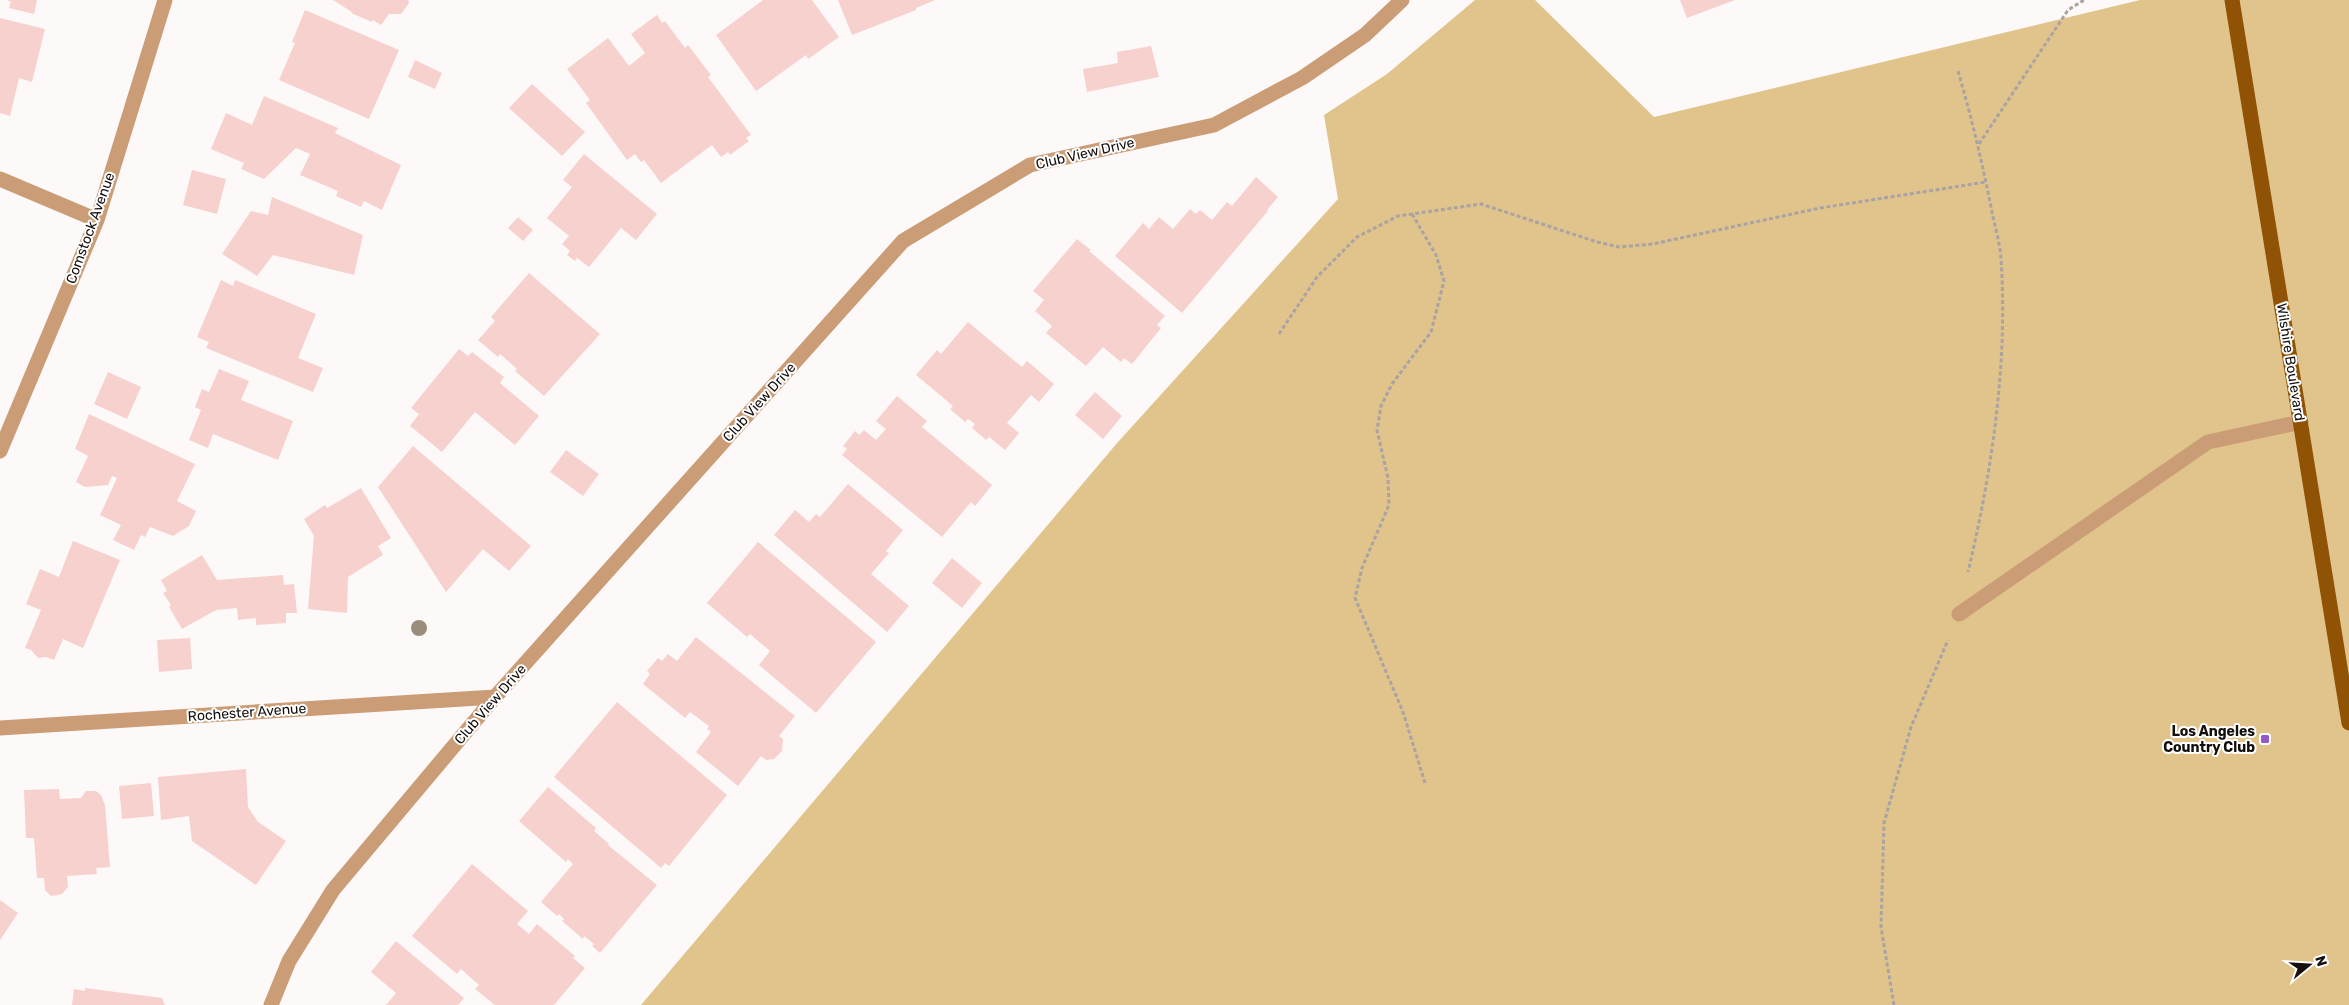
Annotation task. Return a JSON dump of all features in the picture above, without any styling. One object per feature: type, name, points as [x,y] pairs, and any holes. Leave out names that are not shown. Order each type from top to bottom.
[{"type":"main road","name":"Wilshire Boulevard","points":[[2232,0],[2349,723]]},
{"type":"street","name":"Comstock Avenue","points":[[0,451],[97,220],[165,0]]},
{"type":"street","name":"Club View Drive","points":[[271,1005],[289,961],[333,890],[495,697],[903,241],[1030,165],[1214,125],[1302,78],[1365,35],[1402,0]]},
{"type":"street","points":[[0,178],[97,220]]},
{"type":"street","points":[[1959,614],[2208,442],[2301,422]]},
{"type":"street","name":"Rochester Avenue","points":[[0,728],[495,697]]},
{"type":"path","points":[[1979,145],[2068,10],[2084,0]]},
{"type":"path","points":[[1894,1005],[1882,927],[1884,823],[1911,726],[1959,614],[1981,519],[1990,466],[2002,334],[2001,258],[1979,145],[1958,70]]},
{"type":"path","points":[[1279,334],[1318,277],[1357,237],[1398,216],[1481,204],[1597,242],[1619,247],[1653,244],[1820,208],[1986,182]]},
{"type":"path","points":[[1412,214],[1436,255],[1444,281],[1432,332],[1392,384],[1381,406],[1377,430],[1388,478],[1389,505],[1362,568],[1356,598],[1403,712],[1425,783]]},
{"type":"shaded area","name":"Los Angeles Country Club","points":[[1475,0],[1535,0],[1654,117],[2140,0],[2349,0],[2349,1005],[641,1005],[1118,442],[1338,199],[1324,115],[1387,74]]},
{"type":"building","points":[[7,0],[37,0],[34,14],[9,8],[11,2]]},
{"type":"building","points":[[333,0],[408,0],[409,3],[401,14],[389,14],[381,25],[373,20],[372,22],[351,13]]},
{"type":"building","points":[[763,0],[812,0],[839,37],[808,59],[806,55],[756,91],[716,35]]},
{"type":"building","points":[[838,0],[935,0],[916,8],[916,10],[852,35]]},
{"type":"building","points":[[1680,0],[1735,0],[1687,18]]},
{"type":"building","points":[[305,10],[399,50],[369,119],[279,80],[295,43],[292,42]]},
{"type":"building","points":[[657,15],[662,23],[665,21],[685,48],[688,45],[711,75],[708,77],[751,135],[746,138],[749,141],[730,155],[728,152],[721,157],[712,145],[661,183],[644,160],[641,162],[635,154],[627,160],[586,103],[590,100],[567,69],[608,38],[629,66],[645,53],[631,34]]},
{"type":"building","points":[[0,18],[45,29],[32,82],[19,78],[10,116],[0,113]]},
{"type":"building","points":[[1151,46],[1159,77],[1087,92],[1083,69],[1118,63],[1117,52]]},
{"type":"building","points":[[415,60],[442,73],[435,89],[408,77]]},
{"type":"building","points":[[532,84],[585,132],[562,156],[509,108]]},
{"type":"building","points":[[264,96],[338,128],[335,133],[401,165],[382,210],[364,201],[361,207],[336,196],[338,191],[300,175],[310,154],[296,148],[264,179],[241,169],[244,163],[211,149],[226,113],[252,125]]},
{"type":"building","points":[[584,154],[657,214],[636,240],[621,228],[589,267],[577,258],[575,261],[567,255],[570,251],[562,244],[569,236],[547,218],[572,187],[563,180]]},
{"type":"building","points":[[192,170],[226,179],[217,214],[183,205]]},
{"type":"building","points":[[1256,177],[1278,197],[1182,313],[1115,256],[1143,223],[1149,229],[1159,217],[1173,229],[1190,209],[1196,214],[1200,210],[1212,220],[1227,202],[1232,206]]},
{"type":"building","points":[[272,197],[363,235],[354,275],[273,255],[257,276],[222,254],[251,211],[268,215]]},
{"type":"building","points":[[518,217],[533,230],[523,241],[508,228]]},
{"type":"building","points":[[1077,239],[1165,316],[1157,325],[1161,328],[1132,364],[1124,358],[1121,362],[1103,347],[1086,366],[1046,333],[1052,326],[1035,311],[1044,300],[1033,291]]},
{"type":"building","points":[[529,273],[600,334],[544,396],[515,371],[517,369],[500,354],[498,357],[478,340],[495,321],[491,317]]},
{"type":"building","points":[[221,280],[233,286],[235,280],[316,314],[298,358],[323,368],[313,392],[206,348],[209,342],[197,337]]},
{"type":"building","points":[[968,322],[1022,367],[1027,361],[1054,384],[1039,402],[1031,395],[1007,423],[1019,433],[1005,450],[989,437],[986,440],[972,428],[975,424],[968,419],[965,422],[950,409],[953,406],[916,375],[937,350],[941,354]]},
{"type":"building","points":[[459,349],[468,356],[472,352],[504,377],[500,383],[539,416],[515,445],[475,412],[442,452],[410,426],[419,414],[411,408]]},
{"type":"building","points":[[219,369],[249,381],[241,400],[293,421],[278,460],[213,434],[208,448],[189,440],[201,410],[195,407],[202,389],[209,392]]},
{"type":"building","points":[[108,372],[141,387],[127,419],[94,404]]},
{"type":"building","points":[[1095,392],[1122,416],[1103,439],[1075,415]]},
{"type":"building","points":[[897,396],[927,421],[922,427],[992,485],[975,506],[971,502],[942,537],[842,455],[847,449],[843,446],[855,431],[859,435],[864,430],[876,440],[886,429],[876,421]]},
{"type":"building","points":[[89,414],[195,464],[177,501],[196,511],[189,526],[173,536],[150,527],[145,537],[141,535],[134,550],[113,540],[121,525],[100,515],[117,478],[112,476],[108,485],[85,487],[76,482],[88,456],[75,449]]},
{"type":"building","points":[[413,446],[531,546],[509,571],[483,549],[446,592],[378,487]]},
{"type":"building","points":[[566,450],[599,474],[583,496],[550,472]]},
{"type":"building","points":[[848,484],[903,530],[886,551],[889,553],[871,574],[909,606],[887,632],[774,535],[795,510],[809,522],[816,514],[820,517]]},
{"type":"building","points":[[361,488],[391,538],[378,546],[383,555],[348,577],[347,613],[308,609],[314,536],[304,519],[325,505],[327,508]]},
{"type":"building","points":[[73,541],[120,560],[83,648],[63,639],[54,660],[46,657],[38,658],[31,650],[25,648],[41,610],[26,604],[40,569],[59,577]]},
{"type":"building","points":[[758,542],[876,642],[816,713],[759,665],[770,651],[750,634],[747,637],[707,603]]},
{"type":"building","points":[[202,555],[217,580],[283,575],[284,585],[294,584],[297,613],[286,613],[286,623],[256,625],[256,618],[238,620],[237,608],[216,610],[182,629],[163,593],[167,591],[161,580]]},
{"type":"building","points":[[952,558],[982,583],[962,608],[932,583]]},
{"type":"building","points":[[696,637],[795,716],[779,736],[783,739],[782,751],[774,759],[766,760],[761,756],[738,786],[696,752],[711,732],[707,729],[709,726],[690,712],[685,718],[643,684],[650,674],[647,671],[658,658],[662,661],[668,654],[677,661]]},
{"type":"building","points":[[190,638],[192,669],[159,672],[157,640]]},
{"type":"building","points":[[617,702],[727,795],[669,866],[665,863],[661,868],[554,777]]},
{"type":"building","points":[[246,769],[248,807],[258,822],[286,841],[256,885],[192,841],[189,816],[161,820],[158,777]]},
{"type":"building","points":[[151,783],[154,816],[122,819],[119,786]]},
{"type":"building","points":[[548,787],[596,828],[594,831],[608,845],[657,885],[600,953],[592,946],[594,944],[584,936],[583,939],[562,921],[564,919],[559,914],[557,916],[541,902],[573,864],[568,859],[566,862],[519,821]]},
{"type":"building","points":[[59,789],[60,799],[81,798],[86,791],[96,791],[101,795],[105,805],[110,867],[96,868],[97,874],[67,876],[68,887],[62,894],[51,896],[45,890],[44,878],[37,878],[34,838],[26,838],[24,790]]},
{"type":"building","points":[[472,864],[528,911],[517,924],[529,934],[537,924],[575,956],[573,958],[585,968],[554,1005],[495,1005],[475,989],[479,985],[461,969],[457,974],[412,936]]},
{"type":"building","points":[[0,900],[18,913],[0,940]]},
{"type":"building","points":[[396,941],[464,998],[458,1005],[386,1005],[396,993],[371,972]]},
{"type":"building","points":[[85,988],[162,998],[165,1005],[72,1005],[74,989],[85,991]]},
{"type":"place","name":"Los Angeles Country Club","points":[[2265,739]]}]
